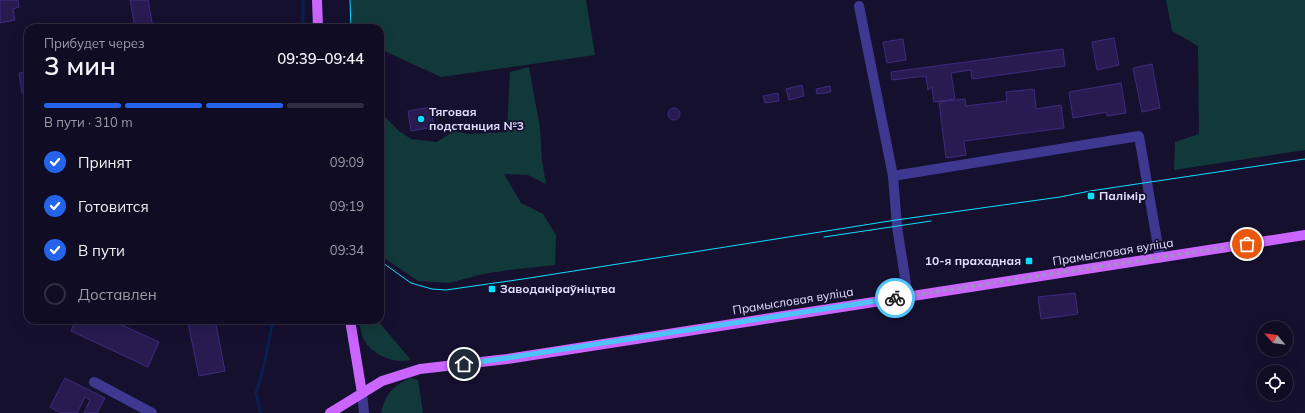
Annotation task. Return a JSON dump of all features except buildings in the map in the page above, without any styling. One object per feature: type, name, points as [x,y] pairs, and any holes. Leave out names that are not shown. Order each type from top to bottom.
[{"type":"main road","points":[[318,0],[318,24]]},
{"type":"main road","name":"Прамысловая вуліца","points":[[330,413],[382,381],[420,369],[507,358],[1305,235]]},
{"type":"main road","points":[[351,324],[362,393]]},
{"type":"street","points":[[859,6],[893,176],[896,227],[908,296]]},
{"type":"street","points":[[893,176],[1139,136],[1160,258]]},
{"type":"street","points":[[94,382],[152,413]]},
{"type":"street","points":[[362,393],[364,413]]},
{"type":"green space","points":[[351,0],[586,0],[595,55],[441,77],[384,51],[384,24],[352,24]]},
{"type":"green space","points":[[1166,0],[1305,0],[1305,150],[1174,170],[1175,142],[1199,134],[1198,46],[1172,31]]},
{"type":"green space","points":[[529,67],[540,128],[542,161],[546,184],[528,175],[504,174],[521,203],[543,214],[556,235],[555,265],[483,274],[449,283],[418,281],[384,258],[384,117],[399,131],[411,139],[437,142],[454,131],[469,134],[507,132],[510,72]]},
{"type":"green space","points":[[360,324],[380,324],[411,360],[396,360],[382,356],[370,348],[362,336]]},
{"type":"green space","points":[[410,378],[418,380],[423,413],[381,413],[385,400],[391,391],[399,384]]},
{"type":"waterway","points":[[303,0],[303,24]]},
{"type":"waterway","points":[[261,413],[256,393],[264,366],[272,324]]},
{"type":"tram line","points":[[350,0],[351,24]]},
{"type":"tram line","points":[[384,264],[411,283],[432,289],[446,290],[896,220],[1060,197],[1090,191],[1305,159]]},
{"type":"tram line","points":[[824,237],[931,221]]},
{"type":"way so far","points":[[895,298],[1247,244]]},
{"type":"place","name":"Тяговая подстанция №3","points":[[421,119]]},
{"type":"place","name":"Палімір","points":[[1091,196]]},
{"type":"place","name":"10-я прахадная","points":[[1029,261]]},
{"type":"place","name":"Заводакіраўніцтва","points":[[492,289]]},
{"type":"route","points":[[464,364],[895,298]]}]
